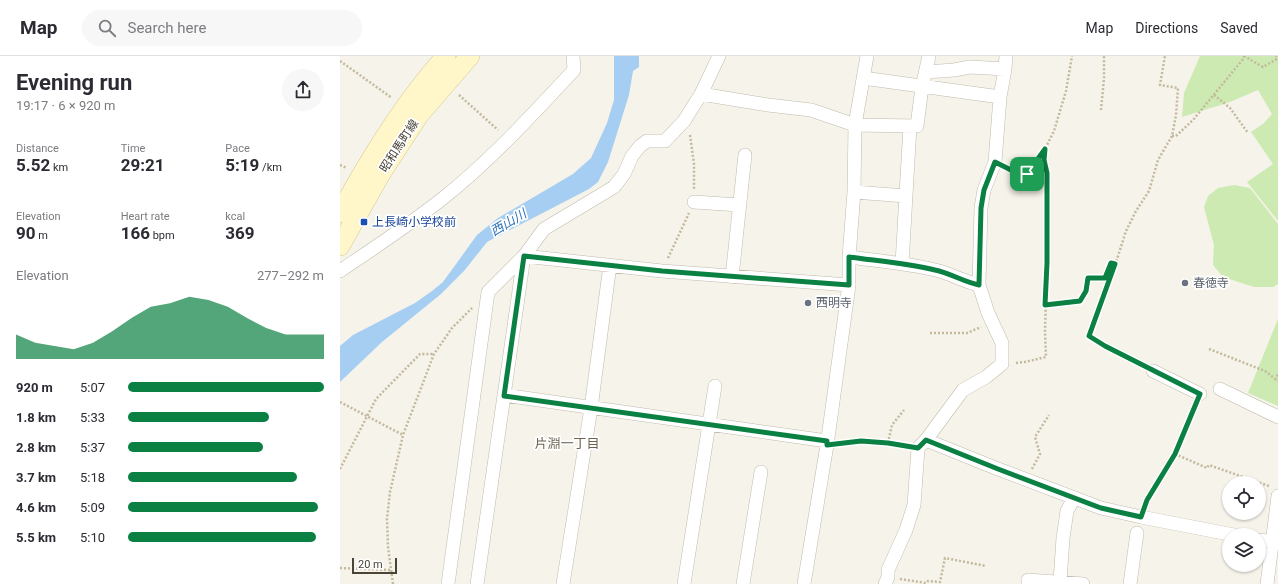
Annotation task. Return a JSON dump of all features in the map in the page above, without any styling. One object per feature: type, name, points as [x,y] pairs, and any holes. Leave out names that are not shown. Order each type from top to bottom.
[{"type":"main road","name":"昭和馬町線","points":[[340,213],[361,173],[405,107],[446,56]]},
{"type":"main road","name":"昭和馬町線","points":[[340,246],[380,175],[419,114],[470,56]]},
{"type":"street","points":[[340,271],[406,227],[443,198],[509,140],[574,70],[573,56]]},
{"type":"street","points":[[448,584],[488,292],[524,256],[544,229],[614,187],[624,174],[632,156],[640,146],[647,142],[665,142],[684,120],[702,94],[719,56]]},
{"type":"street","points":[[804,584],[827,443],[849,285],[849,257],[854,192],[855,126],[867,56]]},
{"type":"street","points":[[702,94],[768,105],[811,110],[855,126],[917,126],[922,87],[929,56]]},
{"type":"street","points":[[887,581],[888,570],[906,530],[914,505],[922,444],[963,390],[986,377],[1002,364],[1002,343],[988,313],[979,285],[981,208],[984,190],[995,162],[1000,97],[1006,56]]},
{"type":"street","points":[[926,72],[970,67],[1005,69]]},
{"type":"street","points":[[863,78],[1000,97]]},
{"type":"street","points":[[902,264],[910,126]]},
{"type":"street","points":[[732,277],[745,155]]},
{"type":"street","points":[[854,192],[906,196]]},
{"type":"street","points":[[694,202],[739,205]]},
{"type":"street","points":[[524,256],[732,277],[849,285]]},
{"type":"street","points":[[477,584],[524,256]]},
{"type":"street","points":[[849,257],[936,270],[955,276],[968,283],[979,285]]},
{"type":"street","points":[[563,584],[591,408],[610,265]]},
{"type":"street","points":[[1153,371],[1200,394]]},
{"type":"street","points":[[684,584],[715,386]]},
{"type":"street","points":[[1220,390],[1278,417]]},
{"type":"street","points":[[504,396],[827,443]]},
{"type":"street","points":[[922,444],[1101,508],[1222,533]]},
{"type":"street","points":[[743,584],[761,472]]},
{"type":"street","points":[[1267,584],[1273,542],[1275,491]]},
{"type":"street","points":[[1060,581],[1063,538],[1067,511],[1074,498]]},
{"type":"street","points":[[1130,584],[1137,533]]},
{"type":"street","points":[[1266,541],[1273,542]]},
{"type":"street","points":[[1028,584],[1028,580],[1060,581],[1083,584]]},
{"type":"path","points":[[995,162],[1015,172],[1027,174],[1045,149],[1054,131],[1066,91],[1072,56]]},
{"type":"path","points":[[1101,110],[1104,78],[1104,56]]},
{"type":"path","points":[[1153,371],[1089,336],[1126,231],[1136,210],[1149,191],[1158,160],[1172,136],[1176,115],[1178,88],[1160,85],[1165,56]]},
{"type":"path","points":[[1172,136],[1176,136],[1193,120],[1244,56],[1263,67],[1277,59],[1276,56]]},
{"type":"path","points":[[340,61],[405,107]]},
{"type":"path","points":[[446,83],[509,140]]},
{"type":"path","points":[[1214,95],[1230,108],[1248,133]]},
{"type":"path","points":[[1002,364],[1025,362],[1046,357],[1045,305],[1047,173],[1044,160],[1045,149]]},
{"type":"path","points":[[1045,305],[1080,301],[1086,291],[1088,278],[1105,278],[1111,263],[1115,264]]},
{"type":"path","points":[[393,584],[388,547],[387,519],[394,471],[403,435],[434,354],[452,328],[488,292]]},
{"type":"path","points":[[930,333],[967,333],[992,322]]},
{"type":"path","points":[[1209,349],[1265,371],[1276,381],[1278,374]]},
{"type":"path","points":[[340,469],[376,399],[420,354],[434,354]]},
{"type":"path","points":[[1141,517],[1147,500],[1175,454],[1200,394]]},
{"type":"path","points":[[340,402],[403,435]]},
{"type":"path","points":[[888,443],[892,425],[904,410]]},
{"type":"path","points":[[1026,480],[1040,454],[1035,437],[1049,415]]},
{"type":"path","points":[[827,443],[861,441],[922,444]]},
{"type":"path","points":[[1175,454],[1207,468],[1209,465],[1275,491]]},
{"type":"path","points":[[887,581],[926,583],[928,581],[940,582],[944,558],[986,566]]},
{"type":"path","points":[[340,568],[391,570]]},
{"type":"green space","points":[[1200,56],[1278,56],[1278,221],[1247,182],[1273,164],[1251,132],[1263,124],[1272,114],[1258,90],[1230,102],[1182,117],[1184,93]]},
{"type":"green space","points":[[1234,185],[1250,188],[1278,224],[1278,284],[1273,287],[1254,287],[1223,277],[1213,265],[1214,245],[1204,207],[1208,196],[1218,188]]},
{"type":"green space","points":[[1278,319],[1278,406],[1248,393]]},
{"type":"water","name":"西山川","points":[[614,56],[639,56],[639,67],[633,71],[629,95],[608,162],[598,182],[589,189],[487,242],[464,271],[441,294],[382,342],[340,382],[340,346],[353,335],[415,303],[432,291],[443,282],[477,235],[498,218],[573,174],[591,158],[607,123],[614,100]]},
{"type":"place","name":"上長崎小学校前","points":[[364,222]]},
{"type":"place","name":"春徳寺","points":[[1185,283]]},
{"type":"place","name":"西明寺","points":[[808,303]]},
{"type":"district","name":"片淵一丁目","points":[[567,443]]},
{"type":"route","points":[[1045,149],[1044,160],[1047,173],[1047,263],[1045,305],[1080,301],[1086,291],[1088,278],[1105,278],[1111,263],[1115,264],[1089,336],[1177,384],[1200,394],[1175,454],[1147,500],[1141,517],[1101,508],[926,440],[918,448],[888,443],[861,441],[827,445],[827,441],[504,396],[524,256],[662,271],[849,285],[849,257],[936,270],[955,276],[968,283],[979,285],[981,208],[984,190],[995,162],[1015,172],[1027,174],[1045,149]]}]
